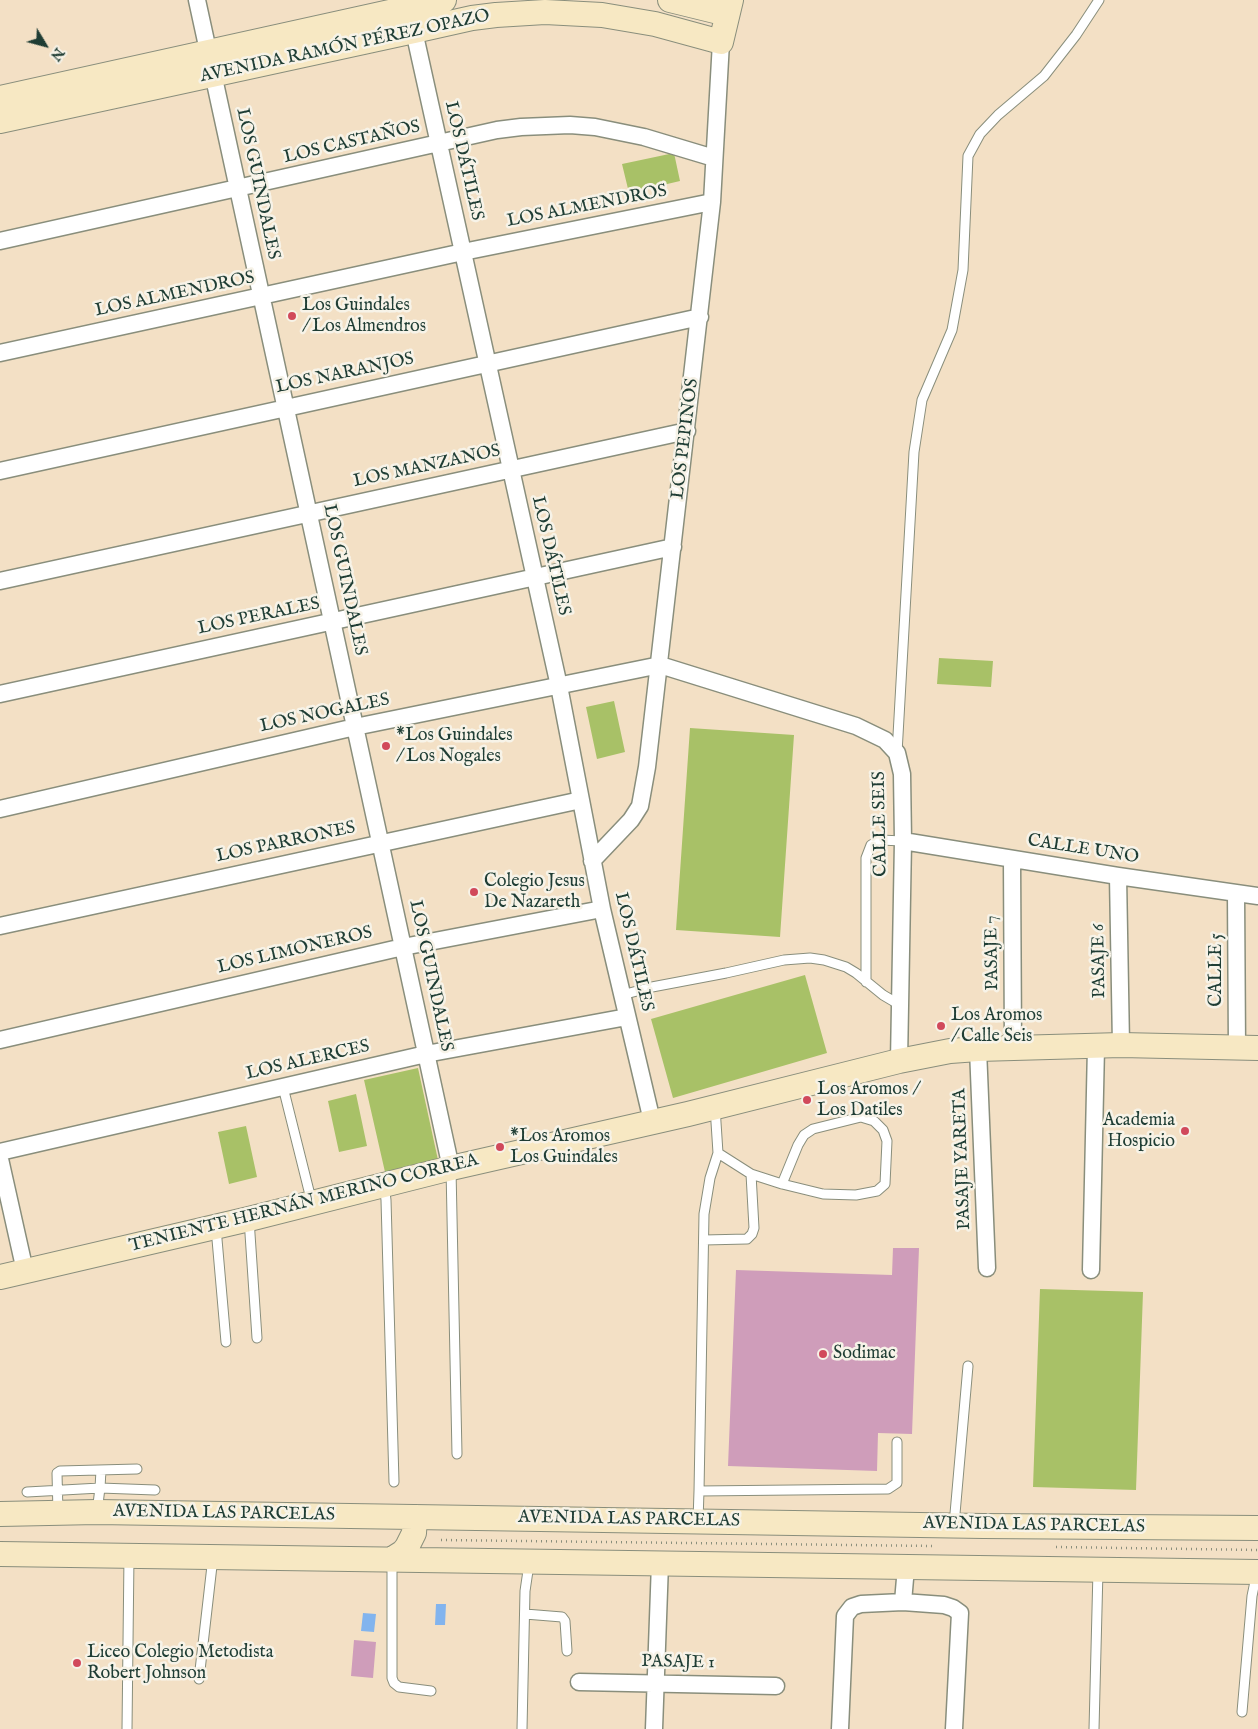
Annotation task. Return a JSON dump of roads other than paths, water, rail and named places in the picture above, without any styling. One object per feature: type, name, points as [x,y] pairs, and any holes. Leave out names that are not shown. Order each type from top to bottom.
[{"type":"main road","name":"AVENIDA RAMÓN PÉREZ OPAZO","points":[[0,98],[408,3],[444,0]]},
{"type":"main road","points":[[670,0],[729,7]]},
{"type":"main road","name":"LOS PEPINOS","points":[[721,42],[729,7]]},
{"type":"main road","name":"AVENIDA RAMÓN PÉREZ OPAZO","points":[[0,122],[472,18],[496,15],[545,12],[630,18],[721,42]]},
{"type":"main road","name":"TENIENTE HERNÁN MERINO CORREA","points":[[0,1277],[249,1219],[384,1184],[715,1107],[899,1061],[950,1051],[1121,1045],[1247,1048]]},
{"type":"main road","name":"AVENIDA LAS PARCELAS","points":[[0,1514],[97,1512],[954,1526],[1258,1528]]},
{"type":"main road","points":[[392,1559],[407,1547],[414,1533],[415,1517]]},
{"type":"main road","points":[[0,1554],[1098,1569],[1258,1564]]},
{"type":"street","name":"LOS GUINDALES","points":[[197,0],[451,1168]]},
{"type":"street","name":"LOS DÁTILES","points":[[408,3],[559,686],[602,909],[652,1122]]},
{"type":"street","name":"LOS PEPINOS","points":[[592,861],[631,820],[640,806],[647,767],[712,202],[721,42]]},
{"type":"street","name":"LOS CASTAÑOS","points":[[0,241],[521,127],[570,126],[620,132],[714,158]]},
{"type":"street","name":"LOS ALMENDROS","points":[[0,353],[463,252],[712,202]]},
{"type":"street","name":"LOS NARANJOS","points":[[0,471],[700,318]]},
{"type":"street","name":"LOS MANZANOS","points":[[0,581],[687,431]]},
{"type":"street","name":"LOS PERALES","points":[[0,694],[673,547]]},
{"type":"street","name":"CALLE SEIS","points":[[660,665],[856,726],[885,740],[897,753],[902,774],[903,841],[899,1061]]},
{"type":"street","name":"LOS NOGALES","points":[[0,808],[355,727],[660,665]]},
{"type":"street","name":"LOS PARRONES","points":[[0,926],[581,800]]},
{"type":"street","name":"CALLE UNO","points":[[903,841],[1118,876],[1258,896]]},
{"type":"street","name":"PASAJE 7","points":[[1012,859],[1014,1048]]},
{"type":"street","name":"PASAJE 6","points":[[1118,876],[1121,1045]]},
{"type":"street","name":"CALLE 5","points":[[1236,893],[1247,1048]]},
{"type":"street","name":"LOS LIMONEROS","points":[[0,1040],[403,947],[602,909]]},
{"type":"street","name":"LOS ALERCES","points":[[0,1152],[426,1054],[627,1017]]},
{"type":"street","points":[[1091,1270],[1096,1047]]},
{"type":"street","name":"PASAJE YARETA","points":[[978,1049],[987,1268]]},
{"type":"street","points":[[0,1159],[25,1271]]},
{"type":"street","points":[[654,1729],[660,1563]]},
{"type":"street","points":[[903,1602],[906,1566]]},
{"type":"street","points":[[840,1729],[845,1616],[852,1607],[861,1604],[903,1602],[944,1605],[960,1613],[954,1729]]},
{"type":"street","name":"PASAJE 1","points":[[579,1682],[776,1686]]},
{"type":"lane","points":[[897,753],[914,452],[922,400],[952,330],[962,270],[968,156],[980,134],[1044,76],[1076,35],[1099,0]]},
{"type":"lane","points":[[866,982],[866,858],[871,845],[880,840],[903,841]]},
{"type":"lane","points":[[622,996],[652,987],[797,958],[810,958],[835,963],[856,973],[883,995],[900,1005]]},
{"type":"lane","points":[[283,1087],[312,1203]]},
{"type":"lane","points":[[698,1521],[704,1214],[718,1153],[715,1107]]},
{"type":"lane","points":[[718,1153],[751,1174],[782,1184],[823,1194],[856,1195],[877,1191],[885,1184],[887,1141],[883,1130],[874,1121],[861,1117],[813,1129],[804,1135],[798,1145],[782,1184]]},
{"type":"lane","points":[[451,1168],[457,1454]]},
{"type":"lane","points":[[704,1240],[748,1239],[752,1234],[754,1228],[751,1174]]},
{"type":"lane","points":[[384,1184],[394,1482]]},
{"type":"lane","points":[[249,1219],[257,1338]]},
{"type":"lane","points":[[216,1226],[226,1342]]},
{"type":"lane","points":[[954,1526],[968,1366]]},
{"type":"lane","points":[[699,1491],[888,1489],[897,1483],[897,1442]]},
{"type":"lane","points":[[58,1513],[57,1474],[60,1472],[137,1469]]},
{"type":"lane","points":[[97,1512],[101,1470]]},
{"type":"lane","points":[[27,1492],[100,1488],[155,1490]]},
{"type":"lane","points":[[127,1729],[129,1556]]},
{"type":"lane","points":[[199,1679],[213,1557]]},
{"type":"lane","points":[[392,1559],[392,1678],[399,1688],[431,1691]]},
{"type":"lane","points":[[522,1729],[525,1614],[529,1561]]},
{"type":"lane","points":[[1242,1712],[1252,1596],[1258,1564]]},
{"type":"lane","points":[[1094,1729],[1098,1569]]},
{"type":"lane","points":[[525,1614],[562,1617],[566,1621],[567,1651]]},
{"type":"water","points":[[436,1604],[446,1604],[445,1625],[435,1625]]},
{"type":"water","points":[[363,1613],[376,1614],[374,1632],[361,1631]]},
{"type":"place","name":"Los Guindales / Los Almendros","points":[[292,316]]},
{"type":"place","name":"*Los Guindales / Los Nogales","points":[[386,746]]},
{"type":"place","name":"Colegio Jesus De Nazareth","points":[[474,892]]},
{"type":"place","name":"Los Aromos / Calle Seis","points":[[941,1026]]},
{"type":"place","name":"Los Aromos / Los Datiles","points":[[807,1100]]},
{"type":"place","name":"Academia Hospicio","points":[[1185,1131]]},
{"type":"place","name":"*Los Aromos Los Guindales","points":[[500,1147]]},
{"type":"place","name":"Sodimac","points":[[823,1354]]},
{"type":"place","name":"Liceo Colegio Metodista Robert Johnson","points":[[77,1663]]}]
